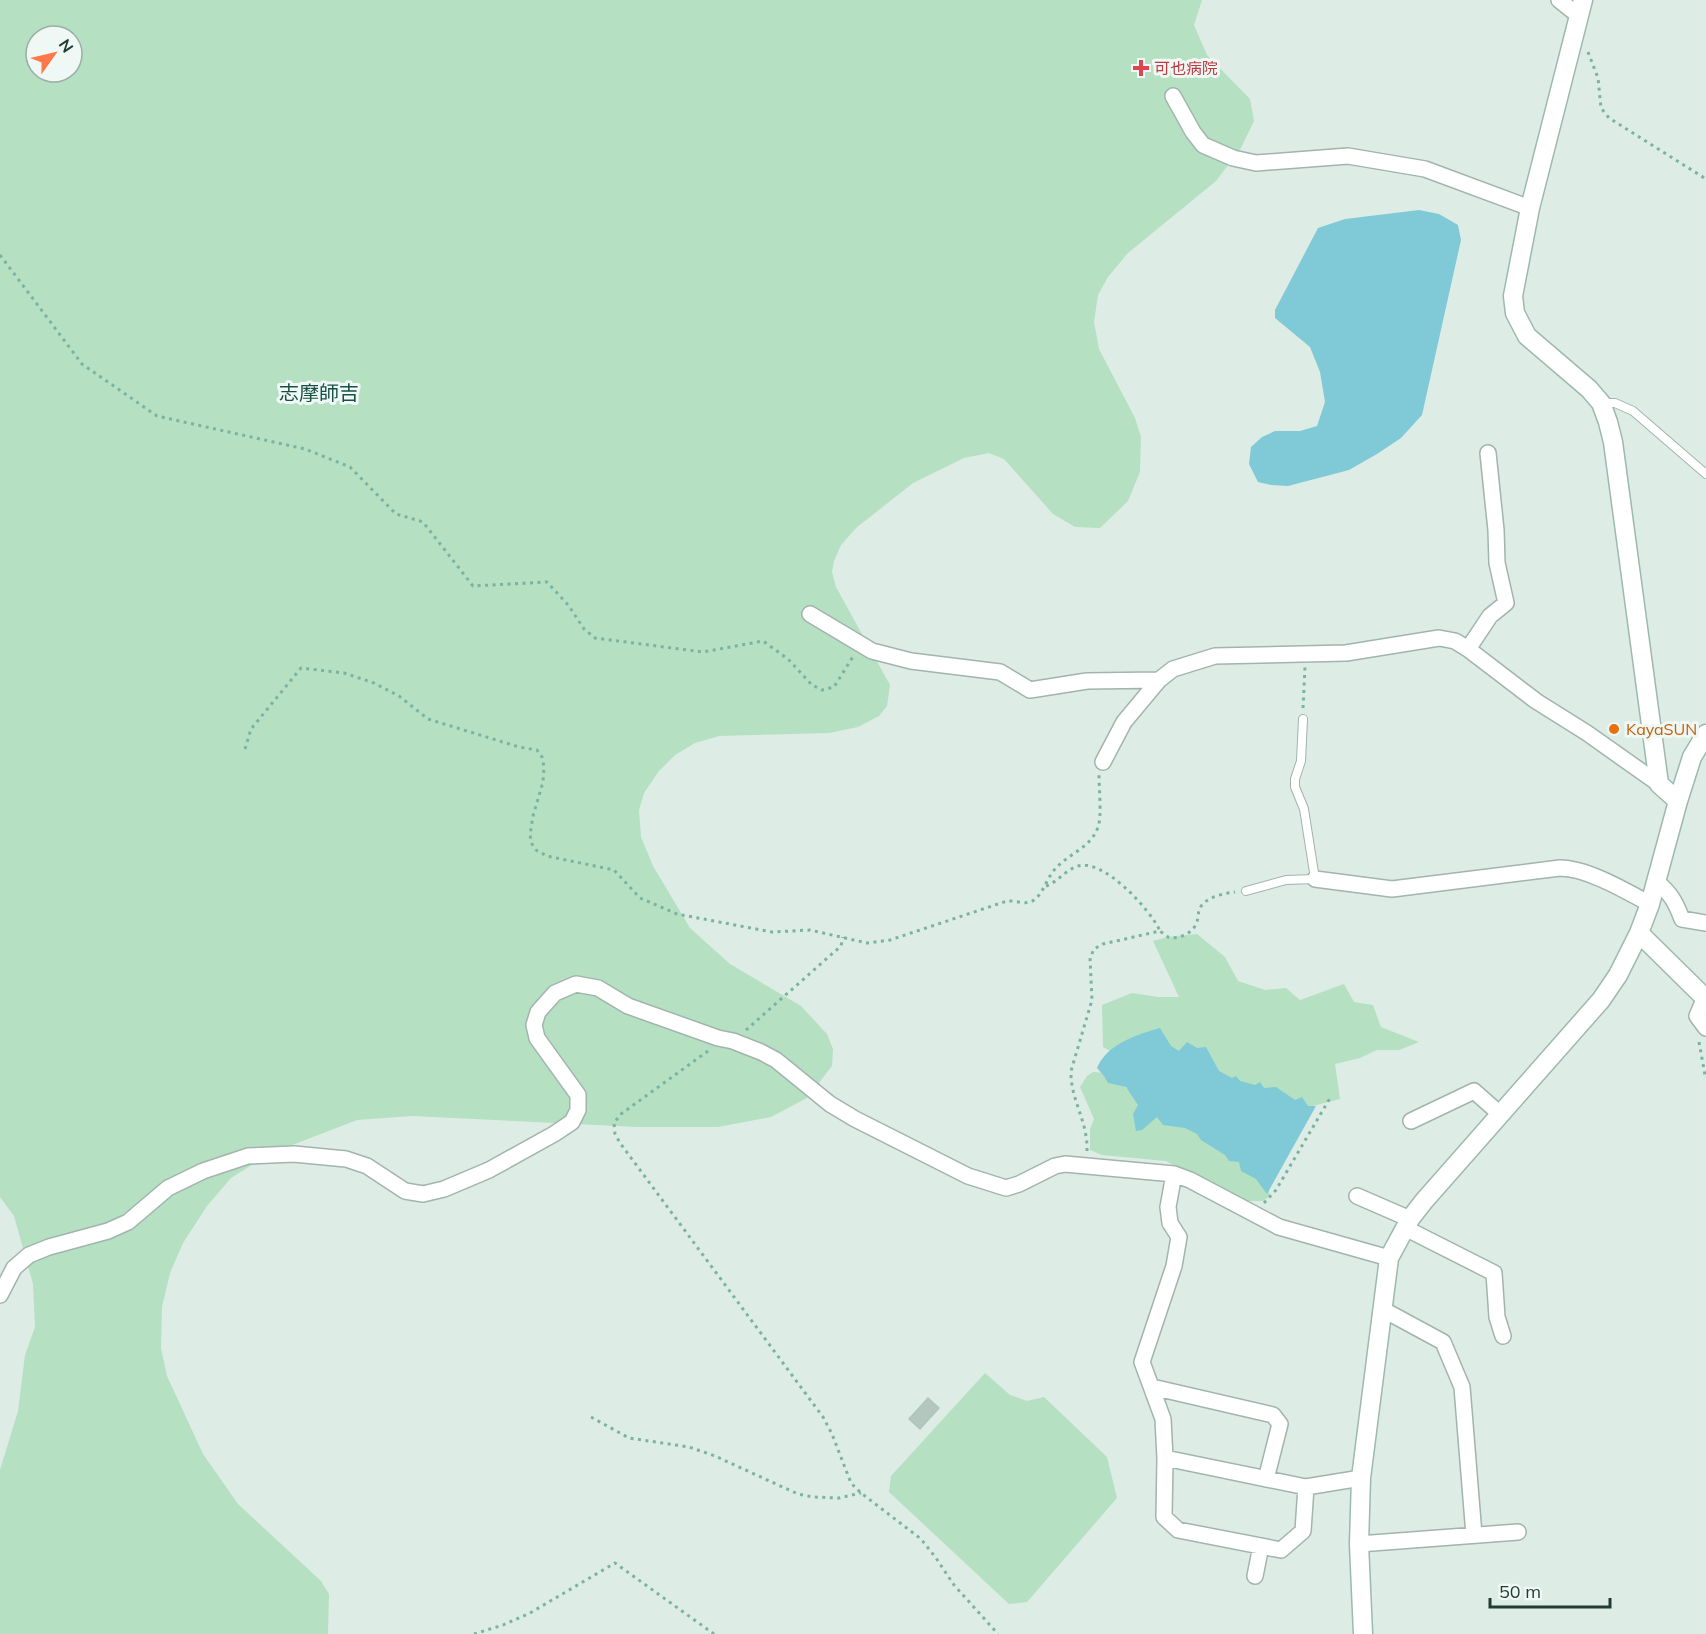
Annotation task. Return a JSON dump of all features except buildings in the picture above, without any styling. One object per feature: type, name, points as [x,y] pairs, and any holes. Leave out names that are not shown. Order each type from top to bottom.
[{"type":"street","points":[[1559,0],[1581,8],[1530,208],[1512,296],[1515,313],[1527,336],[1589,389],[1601,403],[1608,422],[1613,442],[1659,784]]},
{"type":"street","points":[[1173,96],[1192,132],[1203,145],[1233,158],[1256,163],[1348,156],[1425,169],[1530,208]]},
{"type":"street","points":[[1468,649],[1490,616],[1506,603],[1497,563],[1488,453]]},
{"type":"street","points":[[810,614],[872,651],[911,661],[1000,672],[1030,690],[1087,681],[1159,680]]},
{"type":"street","points":[[1103,762],[1124,722],[1159,680],[1173,669],[1215,656],[1346,653],[1438,638],[1455,641],[1468,649],[1536,701],[1659,784],[1678,801]]},
{"type":"street","points":[[1363,1634],[1359,1544],[1361,1478],[1389,1258],[1408,1223],[1424,1201],[1601,1000],[1618,975],[1639,933],[1650,904],[1692,757],[1706,734]]},
{"type":"street","points":[[1315,879],[1392,889],[1573,868],[1625,890],[1650,904]]},
{"type":"street","points":[[1656,881],[1669,892],[1682,919],[1706,923]]},
{"type":"street","points":[[1639,933],[1705,998],[1697,1016],[1704,1026]]},
{"type":"street","points":[[0,1295],[14,1268],[29,1255],[118,1227],[128,1222],[168,1188],[203,1170],[248,1156],[294,1154],[345,1159],[367,1166],[405,1191],[423,1194],[444,1190],[489,1170],[572,1122],[578,1110],[578,1095],[537,1038],[534,1025],[538,1012],[555,993],[576,984],[598,988],[628,1006],[760,1052],[776,1060],[830,1104],[855,1119],[968,1176],[1006,1188],[1055,1166],[1065,1164],[1174,1174],[1190,1180],[1279,1227],[1389,1258]]},
{"type":"street","points":[[1411,1121],[1474,1091],[1500,1114]]},
{"type":"street","points":[[1174,1174],[1168,1208],[1170,1223],[1179,1237],[1174,1266],[1142,1362],[1163,1419],[1164,1517],[1178,1530],[1281,1550],[1303,1531],[1306,1487]]},
{"type":"street","points":[[1357,1196],[1494,1273],[1497,1317],[1503,1336]]},
{"type":"street","points":[[1383,1309],[1443,1342],[1462,1387],[1474,1535]]},
{"type":"street","points":[[1152,1387],[1273,1415],[1280,1424],[1266,1479]]},
{"type":"street","points":[[1165,1458],[1306,1487],[1361,1478]]},
{"type":"street","points":[[1359,1544],[1518,1532]]},
{"type":"street","points":[[1255,1576],[1261,1546]]},
{"type":"lane","points":[[1601,403],[1615,403],[1633,411],[1706,474]]},
{"type":"lane","points":[[1246,891],[1286,880],[1315,879],[1304,809],[1295,787],[1301,761],[1303,719]]},
{"type":"path","points":[[1575,34],[1587,49],[1598,78],[1601,108],[1609,118],[1706,179]]},
{"type":"path","points":[[0,255],[82,364],[157,416],[305,449],[350,467],[396,514],[423,522],[473,586],[547,582],[584,629],[595,638],[703,652],[763,640],[788,659],[812,685],[822,690],[834,687],[861,644]]},
{"type":"path","points":[[1303,719],[1305,653]]},
{"type":"path","points":[[245,748],[251,729],[301,668],[344,673],[374,683],[399,696],[428,719],[519,747],[537,750],[542,757],[544,767],[543,782],[530,835],[536,850],[547,856],[614,870],[640,898],[677,914],[772,932],[810,930],[867,943],[890,940],[1007,901],[1026,903],[1034,901],[1046,886],[1051,873],[1083,848],[1093,838],[1100,825],[1099,776],[1103,762]]},
{"type":"path","points":[[1046,886],[1053,884],[1067,872],[1079,866],[1092,865],[1110,875],[1144,906],[1160,931],[1167,937],[1179,938],[1196,924],[1198,910],[1204,903],[1231,892],[1246,891]]},
{"type":"path","points":[[1087,1165],[1088,1139],[1071,1082],[1071,1071],[1092,1000],[1090,957],[1094,949],[1103,944],[1160,931]]},
{"type":"path","points":[[843,937],[841,946],[726,1039],[621,1114],[614,1123],[615,1134],[823,1417],[851,1483],[921,1539],[954,1585],[998,1634]]},
{"type":"path","points":[[1704,1026],[1697,1031],[1705,1075]]},
{"type":"path","points":[[1254,1214],[1276,1190],[1330,1098]]},
{"type":"path","points":[[591,1417],[629,1438],[688,1447],[715,1456],[798,1494],[839,1498],[861,1493]]},
{"type":"path","points":[[474,1634],[531,1613],[615,1563],[714,1634]]},
{"type":"green space","points":[[0,0],[1202,0],[1194,25],[1207,55],[1250,99],[1254,121],[1241,148],[1216,181],[1128,253],[1108,277],[1098,295],[1094,322],[1099,349],[1135,418],[1141,437],[1140,472],[1128,501],[1100,528],[1075,527],[1053,514],[1004,459],[989,453],[964,458],[913,483],[856,528],[841,545],[832,572],[836,587],[890,685],[887,706],[879,716],[858,727],[829,733],[719,736],[695,743],[675,755],[659,771],[644,793],[639,810],[641,837],[653,866],[690,928],[730,964],[801,1006],[827,1034],[833,1049],[832,1066],[807,1098],[771,1117],[718,1127],[637,1127],[412,1116],[357,1120],[269,1154],[231,1178],[207,1206],[183,1243],[170,1273],[162,1307],[161,1348],[167,1376],[203,1454],[238,1504],[321,1581],[329,1594],[328,1634],[0,1634],[0,1470],[18,1411],[25,1355],[35,1327],[33,1284],[14,1216],[0,1197]]},
{"type":"green space","points":[[1197,934],[1225,957],[1238,981],[1265,990],[1286,988],[1300,1000],[1344,984],[1354,1002],[1373,1005],[1381,1027],[1419,1042],[1399,1050],[1377,1050],[1360,1058],[1335,1064],[1340,1099],[1301,1109],[1118,1055],[1103,1047],[1102,1005],[1132,993],[1179,997],[1153,941]]},
{"type":"green space","points":[[1093,1072],[1107,1073],[1159,1114],[1214,1140],[1267,1184],[1270,1196],[1263,1201],[1240,1201],[1166,1161],[1102,1155],[1090,1150],[1090,1129],[1094,1119],[1080,1087],[1087,1076]]},
{"type":"green space","points":[[985,1373],[1010,1395],[1027,1401],[1044,1397],[1107,1457],[1117,1498],[1027,1602],[1009,1604],[889,1492],[891,1476]]},
{"type":"water","points":[[1419,210],[1439,214],[1458,225],[1461,240],[1422,415],[1401,438],[1349,470],[1288,486],[1258,482],[1249,464],[1251,447],[1262,437],[1275,431],[1300,431],[1317,426],[1325,402],[1320,372],[1310,347],[1275,318],[1275,310],[1318,228],[1345,219]]},
{"type":"water","points":[[1160,1028],[1171,1046],[1179,1051],[1187,1042],[1197,1048],[1206,1047],[1219,1071],[1232,1078],[1236,1076],[1240,1081],[1255,1085],[1260,1082],[1264,1088],[1276,1087],[1295,1100],[1302,1097],[1308,1106],[1316,1106],[1267,1194],[1256,1179],[1241,1171],[1239,1162],[1229,1161],[1225,1155],[1201,1140],[1197,1134],[1185,1128],[1163,1125],[1157,1117],[1142,1130],[1136,1131],[1133,1114],[1138,1105],[1126,1087],[1108,1083],[1097,1068],[1115,1047],[1132,1037]]},
{"type":"place","name":"可也病院","points":[[1141,68]]},
{"type":"place","name":"KayaSUN","points":[[1614,729]]},
{"type":"district","name":"志摩師吉","points":[[319,392]]}]
